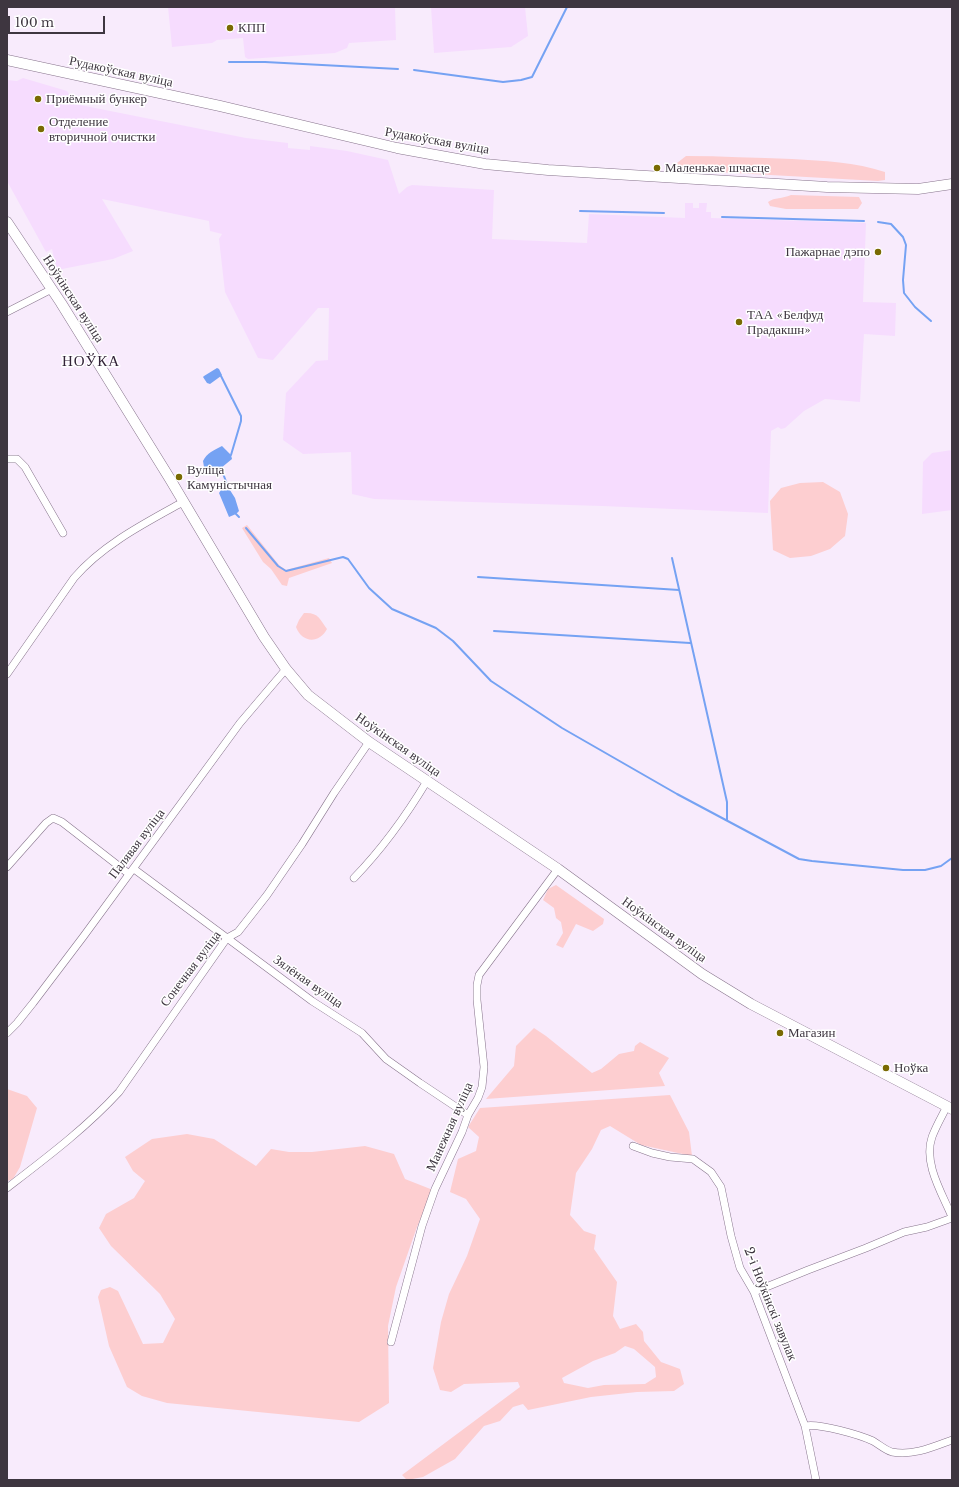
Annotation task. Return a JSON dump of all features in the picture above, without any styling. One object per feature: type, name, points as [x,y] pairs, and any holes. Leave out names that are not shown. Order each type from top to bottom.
[{"type":"main road","name":"Рудакоўская вуліца","points":[[7,60],[220,106],[397,148],[485,164],[548,170],[870,189],[918,189],[952,184]]},
{"type":"main road","name":"Ноўкінская вуліца","points":[[7,222],[52,289],[170,479],[264,637],[286,668],[308,695],[369,742],[558,869],[702,974],[751,1004],[950,1107]]},
{"type":"street","points":[[7,312],[52,289]]},
{"type":"street","points":[[7,459],[17,459],[25,467],[63,533]]},
{"type":"street","points":[[7,674],[84,566],[119,540],[183,502]]},
{"type":"street","name":"Палявая вуліца","points":[[7,1033],[33,1003],[240,723],[286,668]]},
{"type":"street","name":"Сонечная вуліца","points":[[7,1188],[67,1140],[102,1109],[118,1092],[227,938],[238,932],[267,895],[302,844],[334,792],[369,742]]},
{"type":"street","points":[[354,878],[381,847],[427,781]]},
{"type":"street","name":"Зялёная вуліца","points":[[7,867],[46,823],[53,818],[62,822],[227,938],[312,1001],[362,1033],[386,1059],[468,1115]]},
{"type":"street","name":"Манежная вуліца","points":[[391,1342],[422,1226],[435,1190],[482,1087],[484,1067],[477,1000],[479,975],[558,869]]},
{"type":"street","points":[[754,1292],[904,1232],[931,1226],[952,1217],[935,1176],[930,1157],[932,1138],[950,1107]]},
{"type":"street","name":"2-і Ноўкінскі завулак","points":[[633,1146],[652,1153],[694,1159],[711,1172],[721,1187],[731,1236],[740,1268],[754,1292],[805,1426],[816,1480]]},
{"type":"street","points":[[805,1426],[812,1425],[856,1434],[873,1441],[885,1449],[900,1452],[912,1453],[952,1440]]},
{"type":"shaded area","points":[[168,7],[395,7],[396,40],[349,43],[347,48],[335,53],[248,59],[245,57],[243,38],[217,40],[212,43],[172,47]]},
{"type":"shaded area","points":[[431,7],[525,7],[528,36],[511,47],[434,53]]},
{"type":"shaded area","points":[[23,78],[67,91],[75,104],[246,138],[288,143],[288,148],[310,150],[310,146],[347,151],[388,160],[399,194],[407,187],[412,185],[494,190],[492,239],[587,243],[589,214],[685,218],[685,203],[693,203],[693,208],[699,208],[699,203],[707,203],[706,212],[711,212],[711,218],[866,223],[863,302],[896,303],[895,336],[864,334],[860,402],[825,399],[804,411],[785,428],[781,429],[778,427],[771,431],[768,513],[374,499],[352,494],[351,452],[303,454],[283,440],[286,393],[316,361],[328,360],[329,308],[318,308],[273,360],[258,358],[225,292],[219,239],[222,234],[210,231],[209,221],[102,199],[133,251],[113,259],[57,270],[52,249],[46,252],[7,181],[7,80],[17,81]]},
{"type":"shaded area","points":[[686,156],[839,162],[885,172],[885,180],[878,181],[681,170],[677,167],[677,163]]},
{"type":"shaded area","points":[[791,195],[859,197],[862,203],[858,209],[786,209],[770,206],[768,202],[773,199]]},
{"type":"shaded area","points":[[952,450],[952,510],[922,514],[923,462],[932,453]]},
{"type":"shaded area","points":[[823,482],[840,492],[848,514],[845,536],[830,549],[811,556],[790,558],[773,550],[770,501],[781,488],[800,483]]},
{"type":"shaded area","points":[[247,525],[279,565],[286,570],[329,558],[332,563],[289,578],[287,586],[282,585],[271,569],[263,562],[242,528]]},
{"type":"shaded area","points":[[304,613],[316,615],[320,619],[327,629],[324,634],[311,640],[302,636],[296,627]]},
{"type":"shaded area","points":[[556,885],[604,919],[603,924],[593,931],[576,924],[563,948],[556,945],[563,933],[561,922],[556,918],[554,908],[543,900],[548,889]]},
{"type":"shaded area","points":[[534,1028],[592,1073],[601,1069],[619,1054],[634,1051],[635,1046],[640,1042],[669,1058],[659,1073],[665,1086],[486,1099],[514,1066],[516,1046]]},
{"type":"shaded area","points":[[7,1089],[27,1096],[37,1108],[20,1167],[13,1179],[7,1181]]},
{"type":"shaded area","points":[[670,1095],[689,1132],[692,1156],[641,1145],[610,1126],[601,1130],[592,1149],[576,1173],[570,1215],[584,1231],[596,1235],[594,1249],[617,1282],[613,1316],[620,1329],[636,1324],[643,1332],[644,1341],[661,1362],[680,1369],[684,1384],[674,1391],[637,1392],[591,1397],[528,1410],[523,1404],[513,1407],[500,1421],[484,1426],[455,1459],[423,1477],[407,1480],[402,1475],[520,1387],[518,1382],[464,1384],[451,1392],[440,1390],[433,1368],[441,1322],[449,1294],[467,1256],[480,1219],[466,1199],[450,1192],[458,1159],[476,1151],[479,1137],[468,1127],[480,1108]],"holes":[[[625,1346],[634,1349],[655,1367],[656,1377],[645,1384],[604,1385],[588,1388],[564,1383],[562,1378],[593,1361],[615,1353]]]},
{"type":"shaded area","points":[[187,1134],[214,1139],[256,1166],[271,1149],[289,1152],[312,1152],[365,1146],[394,1154],[405,1179],[433,1190],[417,1227],[396,1287],[388,1326],[389,1403],[359,1422],[167,1403],[142,1396],[127,1387],[109,1346],[98,1297],[101,1290],[110,1287],[118,1291],[143,1344],[163,1343],[175,1319],[160,1294],[111,1246],[99,1228],[106,1214],[134,1198],[145,1181],[133,1171],[125,1157],[152,1139]]},
{"type":"water","points":[[217,368],[222,375],[210,384],[207,383],[203,377]]},
{"type":"water","points":[[222,446],[231,455],[232,459],[221,468],[208,471],[204,467],[203,461],[214,450]]},
{"type":"water","points":[[228,487],[235,498],[239,511],[229,517],[219,493],[221,490]]},
{"type":"waterway","points":[[414,70],[503,82],[532,77],[567,7]]},
{"type":"waterway","points":[[229,62],[265,62],[398,69]]},
{"type":"waterway","points":[[580,211],[664,213]]},
{"type":"waterway","points":[[722,217],[864,221]]},
{"type":"waterway","points":[[878,222],[891,224],[903,237],[906,245],[903,280],[904,293],[915,307],[931,321]]},
{"type":"waterway","points":[[221,376],[241,416],[241,421],[231,455]]},
{"type":"waterway","points":[[221,468],[228,487]]},
{"type":"waterway","points":[[236,514],[239,517]]},
{"type":"waterway","points":[[246,528],[278,566],[286,571],[343,557],[348,559],[369,588],[392,609],[436,628],[453,641],[491,681],[562,728],[677,794],[799,859],[903,870],[925,870],[941,866],[952,858]]},
{"type":"waterway","points":[[672,558],[727,802],[727,820]]},
{"type":"waterway","points":[[478,577],[679,590]]},
{"type":"waterway","points":[[494,631],[690,643]]},
{"type":"place","name":"КПП","points":[[230,28]]},
{"type":"place","name":"Приёмный бункер","points":[[38,99]]},
{"type":"place","name":"Отделение вторичной очистки","points":[[41,129]]},
{"type":"place","name":"Маленькае шчасце","points":[[657,168]]},
{"type":"place","name":"Пажарнае дэпо","points":[[878,252]]},
{"type":"place","name":"ТАА «Белфуд Прадакшн»","points":[[739,322]]},
{"type":"place","name":"Вуліца Камуністычная","points":[[179,477]]},
{"type":"place","name":"Магазин","points":[[780,1033]]},
{"type":"place","name":"Ноўка","points":[[886,1068]]},
{"type":"district","name":"НОЎКА","points":[[91,362]]}]
